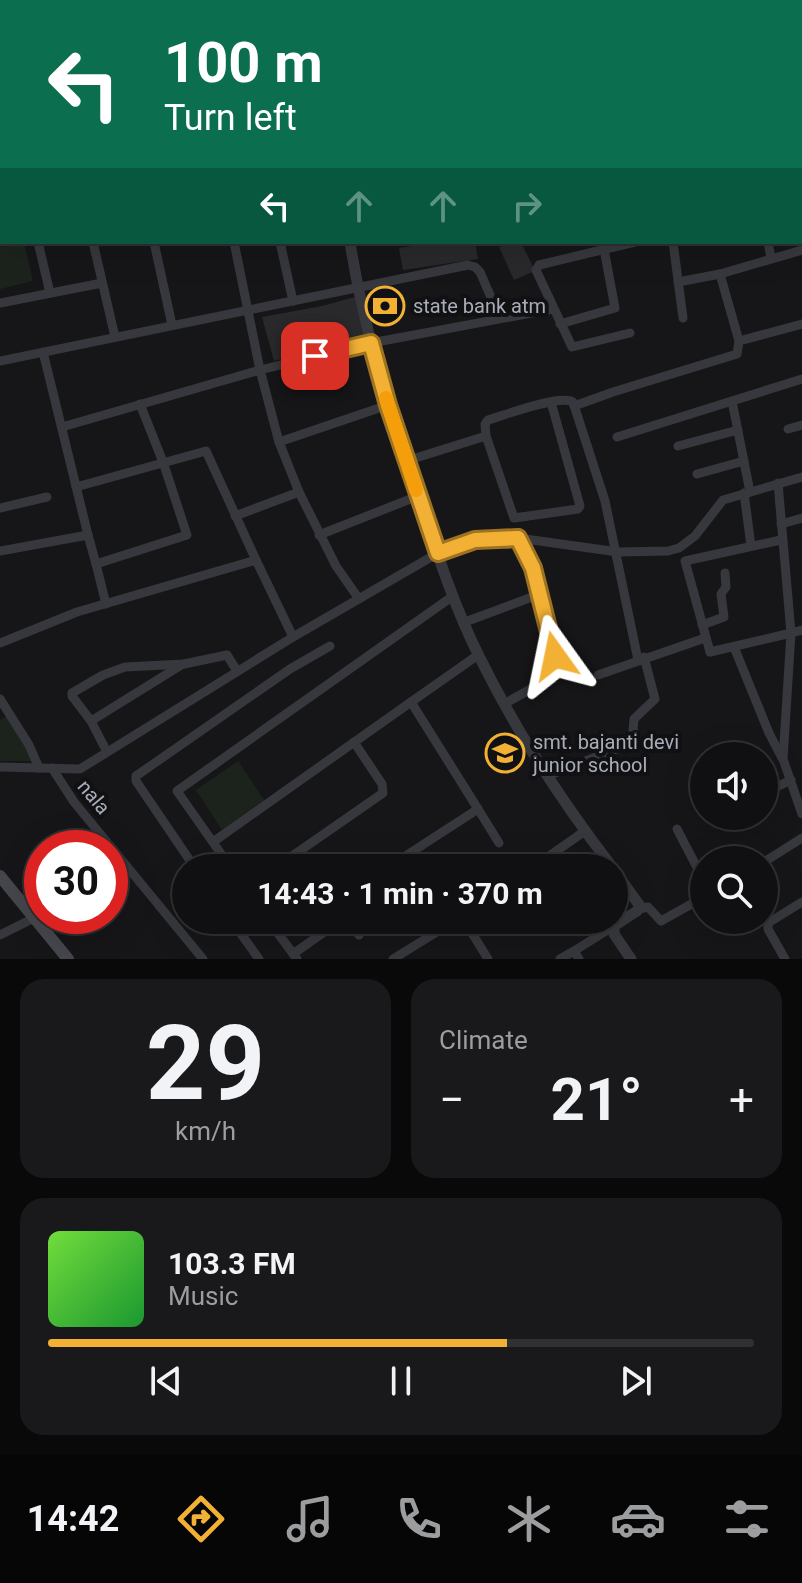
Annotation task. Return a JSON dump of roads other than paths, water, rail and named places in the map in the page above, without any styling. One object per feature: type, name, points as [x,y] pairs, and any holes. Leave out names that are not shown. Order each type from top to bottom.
[{"type":"main road","points":[[0,876],[24,906]]},
{"type":"main road","points":[[47,934],[68,959]]},
{"type":"street","points":[[38,244],[50,293]]},
{"type":"street","points":[[93,244],[115,337]]},
{"type":"street","points":[[154,244],[172,325]]},
{"type":"street","points":[[234,244],[260,370],[279,442],[319,535],[359,599]]},
{"type":"street","points":[[280,244],[293,301]]},
{"type":"street","points":[[350,244],[371,343],[388,405],[453,596],[478,655],[504,704],[547,776],[602,854]]},
{"type":"street","points":[[626,244],[537,266],[536,273],[573,347],[630,333]]},
{"type":"street","points":[[673,244],[683,318]]},
{"type":"street","points":[[768,244],[771,258]]},
{"type":"street","points":[[560,324],[615,308],[604,249]]},
{"type":"street","points":[[678,282],[720,274],[802,250]]},
{"type":"street","points":[[0,361],[468,265],[480,272],[500,318]]},
{"type":"street","points":[[574,406],[737,354],[739,341],[720,274]]},
{"type":"street","points":[[0,303],[102,283]]},
{"type":"street","points":[[62,427],[260,370],[371,343],[553,309]]},
{"type":"street","points":[[739,341],[801,327]]},
{"type":"street","points":[[43,352],[106,604]]},
{"type":"street","points":[[617,437],[802,379]]},
{"type":"street","points":[[547,776],[632,743],[634,719],[655,699],[641,658],[604,495],[574,406],[568,398],[551,402],[488,420],[485,424],[486,436],[514,518],[578,509],[580,506],[551,402]]},
{"type":"street","points":[[732,401],[744,461],[751,546]]},
{"type":"street","points":[[96,564],[187,535],[140,404]]},
{"type":"street","points":[[279,442],[388,405]]},
{"type":"street","points":[[788,429],[802,425]]},
{"type":"street","points":[[678,446],[738,430]]},
{"type":"street","points":[[406,461],[486,436]]},
{"type":"street","points":[[76,487],[206,451],[293,637]]},
{"type":"street","points":[[697,474],[744,461]]},
{"type":"street","points":[[0,767],[78,770],[293,637],[438,553],[475,540],[518,538],[618,552],[658,553],[679,548],[700,531],[720,502],[802,477]]},
{"type":"street","points":[[778,483],[791,633],[783,759]]},
{"type":"street","points":[[235,516],[299,492]]},
{"type":"street","points":[[319,535],[418,496]]},
{"type":"street","points":[[0,508],[47,497]]},
{"type":"street","points":[[781,524],[802,518]]},
{"type":"street","points":[[0,551],[88,535]]},
{"type":"street","points":[[518,538],[531,563],[555,656]]},
{"type":"street","points":[[781,540],[685,561],[705,638],[712,652],[802,630]]},
{"type":"street","points":[[0,643],[77,612],[256,560]]},
{"type":"street","points":[[702,625],[724,617],[721,594],[726,587],[725,573]]},
{"type":"street","points":[[465,622],[540,594]]},
{"type":"street","points":[[221,854],[177,791],[453,596]]},
{"type":"street","points":[[598,675],[705,638]]},
{"type":"street","points":[[186,854],[136,781],[136,776],[290,669],[330,646]]},
{"type":"street","points":[[734,647],[769,733],[783,759],[802,814]]},
{"type":"street","points":[[107,752],[72,693],[103,675],[125,667],[184,664],[227,655],[237,671]]},
{"type":"street","points":[[213,842],[478,655]]},
{"type":"street","points":[[91,721],[184,664]]},
{"type":"street","points":[[504,704],[551,680]]},
{"type":"street","name":"nala","points":[[0,699],[29,745],[203,959]]},
{"type":"street","points":[[411,702],[499,843]]},
{"type":"street","points":[[295,854],[383,793],[382,784],[354,742]]},
{"type":"street","points":[[778,786],[791,780]]},
{"type":"street","points":[[409,854],[478,809]]},
{"type":"street","points":[[677,829],[690,854]]},
{"type":"street","points":[[552,854],[585,831]]},
{"type":"street","points":[[778,853],[802,838]]},
{"type":"street","points":[[628,888],[639,902],[639,909]]},
{"type":"street","points":[[785,959],[768,929],[768,923],[802,902]]},
{"type":"street","points":[[628,916],[639,909],[650,908],[661,921],[690,905]]},
{"type":"street","points":[[0,935],[24,923]]},
{"type":"street","points":[[241,934],[259,959]]},
{"type":"street","points":[[278,934],[295,957],[324,934]]},
{"type":"street","points":[[393,959],[410,954],[437,934]]},
{"type":"street","points":[[473,934],[488,959]]},
{"type":"street","points":[[560,959],[576,955],[604,934]]},
{"type":"street","points":[[614,934],[631,959]]},
{"type":"place","name":"state bank atm","points":[[385,306]]},
{"type":"place","name":"smt. bajanti devi junior school","points":[[505,753]]}]
